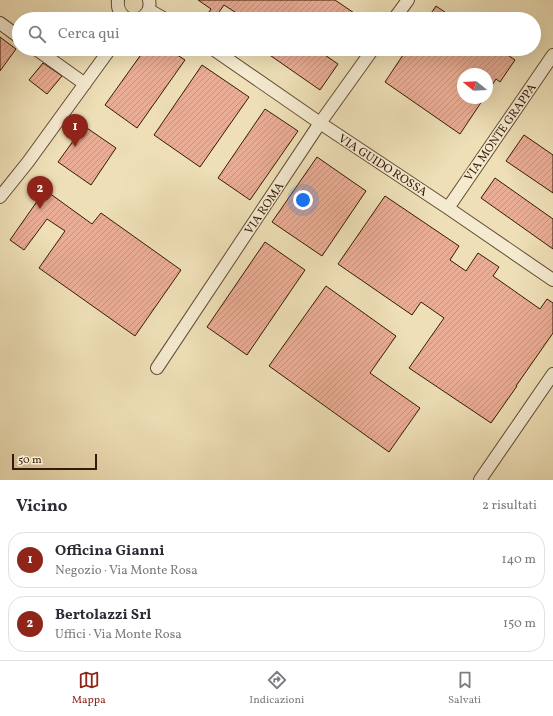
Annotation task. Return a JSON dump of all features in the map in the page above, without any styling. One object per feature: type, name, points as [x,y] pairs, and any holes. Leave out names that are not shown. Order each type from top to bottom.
[{"type":"street","points":[[118,0],[117,5],[120,12]]},
{"type":"street","points":[[399,12],[408,0]]},
{"type":"street","points":[[149,5],[157,12]]},
{"type":"street","points":[[0,24],[12,32]]},
{"type":"street","points":[[46,56],[85,84]]},
{"type":"street","points":[[0,197],[28,162],[105,56]]},
{"type":"street","name":"VIA GUIDO ROSSA","points":[[223,56],[553,280]]},
{"type":"street","name":"VIA ROMA","points":[[157,368],[320,123],[368,56]]},
{"type":"street","name":"VIA MONTE GRAPPA","points":[[448,208],[553,56]]},
{"type":"street","points":[[480,480],[553,374]]},
{"type":"building","points":[[198,0],[335,0],[353,12],[235,12],[224,5],[219,12],[209,12],[211,9]]},
{"type":"building","points":[[436,6],[445,12],[432,12]]},
{"type":"building","points":[[0,37],[12,46],[12,54],[0,71]]},
{"type":"building","points":[[140,56],[179,56],[185,60],[137,128],[105,105]]},
{"type":"building","points":[[271,56],[326,56],[338,64],[320,90]]},
{"type":"building","points":[[402,56],[509,56],[515,60],[500,82],[496,79],[493,84],[493,68],[457,68],[457,104],[480,104],[460,134],[385,82]]},
{"type":"building","points":[[43,63],[62,76],[47,94],[29,80]]},
{"type":"building","points":[[202,65],[249,97],[200,167],[154,135]]},
{"type":"building","points":[[265,109],[298,131],[250,200],[218,178]]},
{"type":"building","points":[[84,126],[116,148],[91,185],[58,162]]},
{"type":"building","points":[[524,135],[553,155],[553,193],[506,161]]},
{"type":"building","points":[[317,157],[366,191],[322,256],[272,222]]},
{"type":"building","points":[[495,178],[553,219],[553,249],[481,198]]},
{"type":"building","points":[[45,190],[92,224],[101,213],[181,270],[135,336],[39,268],[65,231],[47,219],[24,250],[10,240]]},
{"type":"building","points":[[385,196],[459,246],[450,260],[466,271],[478,253],[499,267],[493,276],[540,309],[547,299],[553,303],[553,333],[491,423],[409,368],[444,318],[421,302],[412,315],[338,264]]},
{"type":"building","points":[[265,242],[305,270],[247,355],[207,327]]},
{"type":"building","points":[[326,286],[396,336],[370,373],[420,408],[389,452],[269,366]]},
{"type":"place","name":"Officina Gianni","points":[[75,147]]},
{"type":"place","name":"Bertolazzi Srl","points":[[40,209]]}]
